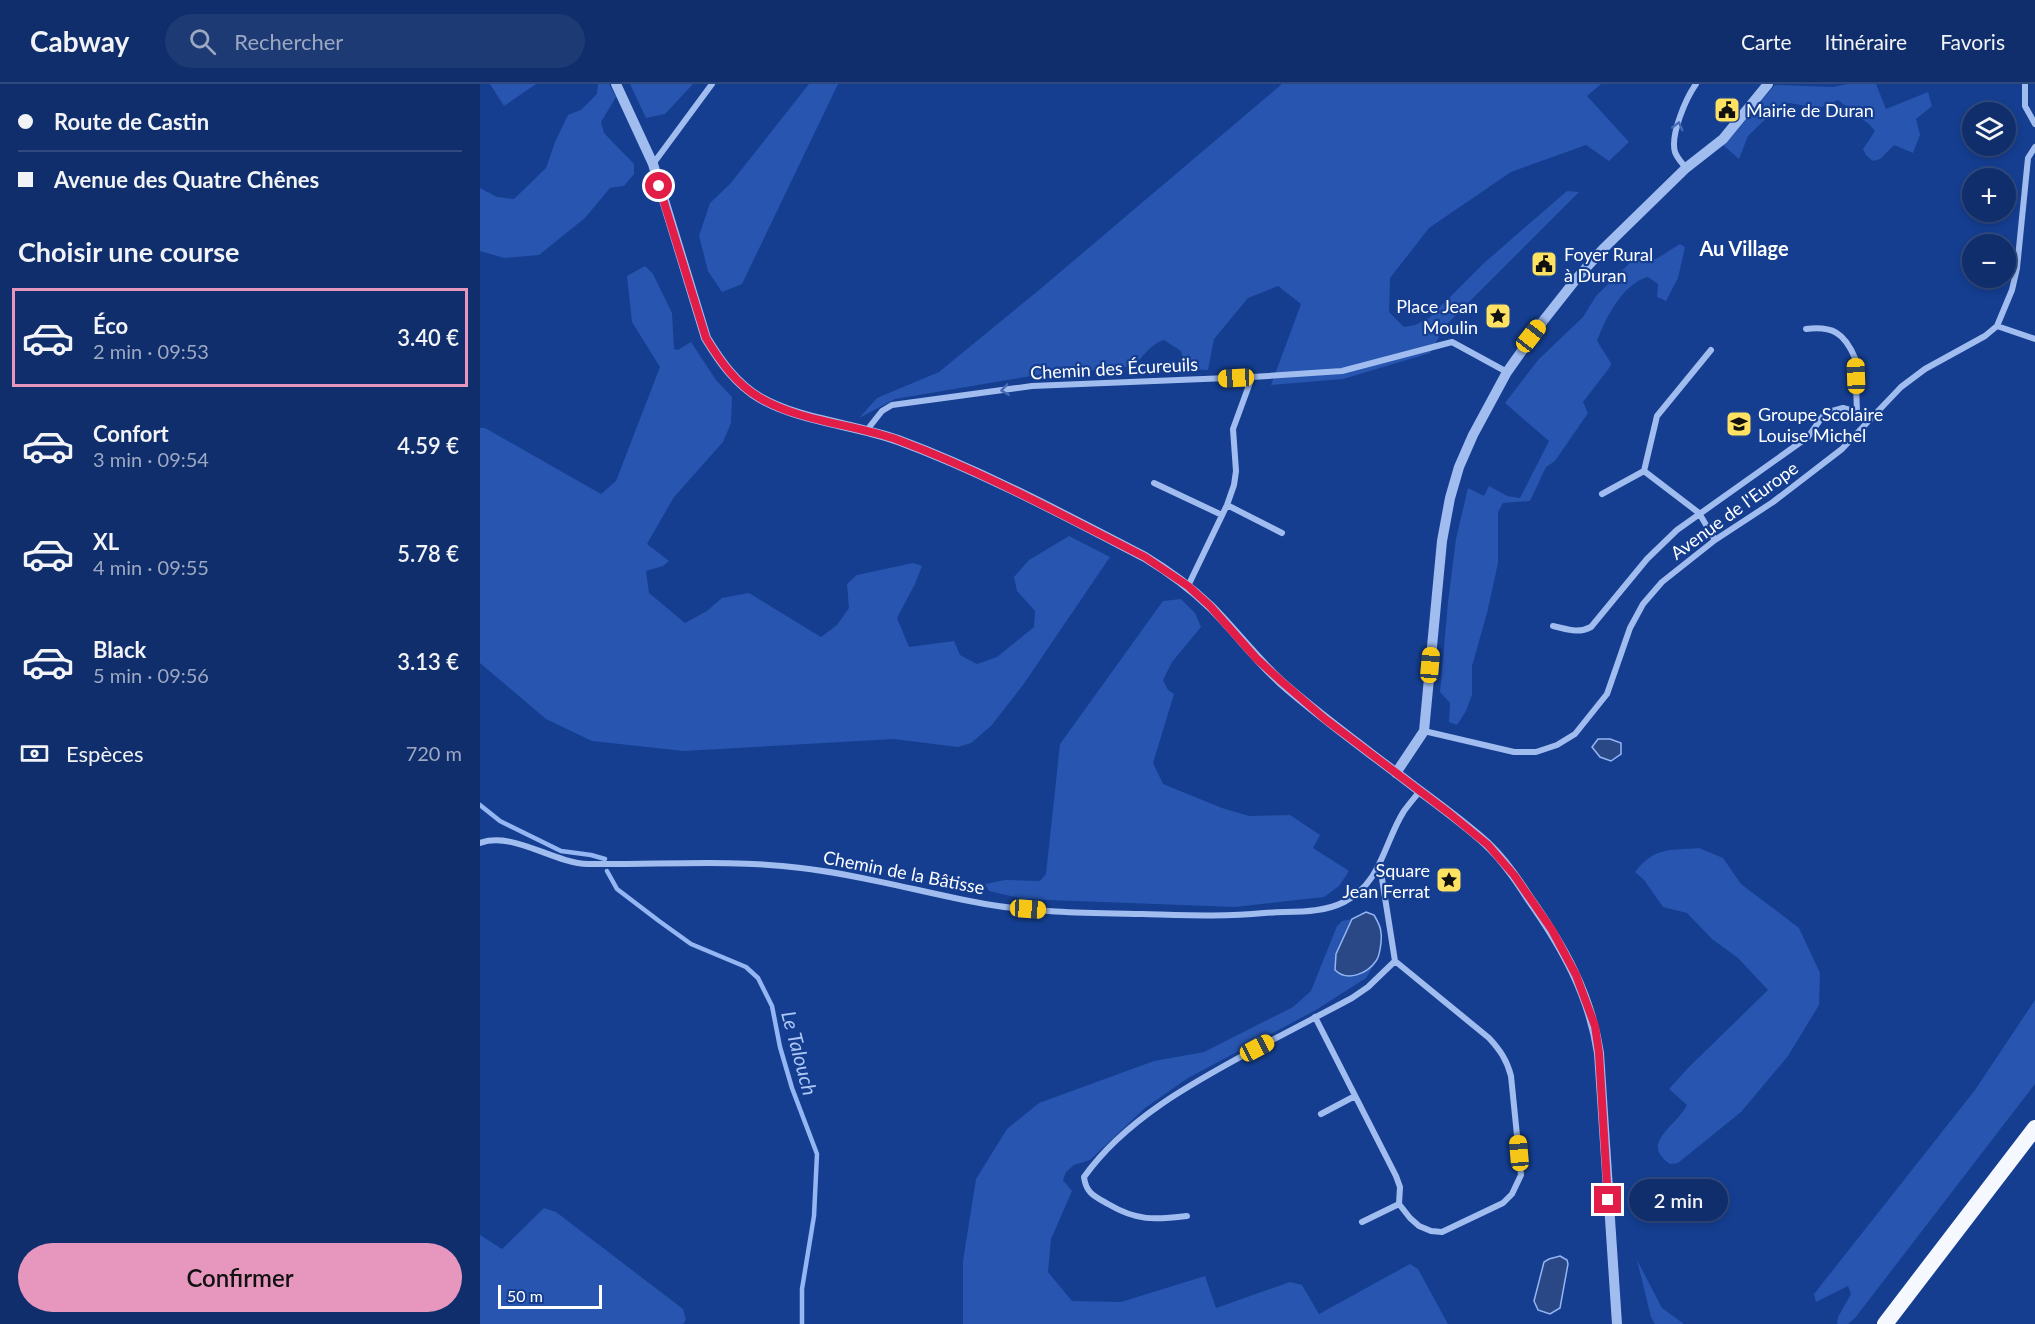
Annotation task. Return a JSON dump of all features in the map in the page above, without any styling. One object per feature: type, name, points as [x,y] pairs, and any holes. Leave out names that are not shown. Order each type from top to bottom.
[{"type":"highway","points":[[1885,1324],[2035,1128]]},
{"type":"street","points":[[616,84],[653,164],[706,338],[720,360],[737,380],[758,397],[785,410],[867,430],[967,467],[1145,557],[1188,586],[1281,681],[1325,719],[1488,845],[1514,875],[1552,930],[1576,975],[1595,1026],[1599,1053],[1617,1324]]},
{"type":"street","points":[[653,164],[712,84]]},
{"type":"street","points":[[1686,168],[1674,146],[1686,101],[1696,84]]},
{"type":"street","points":[[1396,772],[1424,731],[1442,541],[1450,498],[1459,468],[1473,435],[1507,372],[1531,336],[1603,249],[1686,168],[1723,139],[1768,84]]},
{"type":"street","points":[[2025,84],[2025,106],[2035,124]]},
{"type":"street","points":[[2035,147],[2028,158],[2017,268],[2012,290],[1997,326],[2035,339]]},
{"type":"street","name":"Avenue de l'Europe","points":[[1424,731],[1514,752],[1536,752],[1557,745],[1575,734],[1607,694],[1630,628],[1643,604],[1662,582],[1715,540],[1773,502],[1834,456],[1901,387],[1925,369],[1985,336],[1997,326]]},
{"type":"street","points":[[1806,329],[1821,327],[1832,329],[1852,352],[1855,358],[1857,412]]},
{"type":"street","name":"Chemin des Écureuils","points":[[867,430],[882,411],[892,405],[1032,386],[1342,371],[1452,342],[1507,372]]},
{"type":"street","points":[[1602,494],[1644,471],[1657,416],[1712,350]]},
{"type":"street","points":[[1188,586],[1227,505],[1234,485],[1236,471],[1233,429],[1252,377]]},
{"type":"street","points":[[1553,626],[1575,631],[1583,631],[1591,627],[1647,559],[1677,530],[1809,437],[1826,414],[1843,408],[1857,412],[1870,420]]},
{"type":"street","points":[[1644,471],[1700,513],[1715,540]]},
{"type":"street","points":[[1154,483],[1222,515]]},
{"type":"street","points":[[1227,505],[1282,533]]},
{"type":"street","points":[[1315,1017],[1396,1176],[1400,1187],[1399,1204],[1410,1218],[1419,1226],[1431,1231],[1442,1232],[1503,1203],[1512,1194],[1521,1175],[1511,1076],[1502,1051],[1395,961],[1380,866],[1404,811],[1420,791]]},
{"type":"street","name":"Chemin de la Bâtisse","points":[[480,843],[491,839],[513,843],[567,861],[585,864],[684,862],[797,867],[837,872],[986,904],[1083,913],[1236,916],[1328,908],[1358,893],[1368,884],[1380,866]]},
{"type":"street","points":[[1187,1216],[1158,1220],[1137,1218],[1094,1196],[1086,1188],[1084,1177],[1092,1165],[1149,1113],[1199,1079],[1360,992],[1395,961]]},
{"type":"street","points":[[1321,1114],[1355,1096]]},
{"type":"street","points":[[1362,1222],[1399,1204]]},
{"type":"shaded area","points":[[490,84],[536,84],[504,106]]},
{"type":"shaded area","points":[[598,84],[609,84],[616,97],[601,122],[604,133],[634,164],[634,174],[624,186],[610,188],[585,218],[539,255],[504,258],[480,251],[480,188],[497,197],[514,199],[546,168],[568,115],[581,110],[597,94]]},
{"type":"shaded area","points":[[630,84],[693,84],[665,114],[646,118]]},
{"type":"shaded area","points":[[809,84],[838,84],[742,284],[722,292],[708,271],[699,236],[710,203],[730,184]]},
{"type":"shaded area","points":[[1282,84],[1601,84],[1587,96],[1629,142],[1609,161],[1586,145],[1511,172],[1429,228],[1390,278],[1389,312],[1404,327],[1415,325],[1429,318],[1484,263],[1567,191],[1579,192],[1445,326],[1430,353],[1343,379],[1271,385],[1301,304],[1278,286],[1248,298],[1214,339],[1208,370],[1186,369],[1181,351],[1164,340],[1151,347],[1134,366],[1037,375],[895,399],[859,418],[877,398],[939,372]]},
{"type":"shaded area","points":[[1848,84],[1876,84],[1886,109],[1928,92],[1932,106],[1916,119],[1920,135],[1913,153],[1894,145],[1880,159],[1873,161],[1863,149],[1875,131],[1838,100],[1819,108],[1789,103],[1781,104],[1748,136],[1739,159],[1723,145],[1775,85],[1832,87]]},
{"type":"shaded area","points":[[1680,244],[1685,247],[1678,278],[1666,301],[1657,297],[1658,284],[1648,277],[1631,286],[1623,294],[1610,313],[1597,341],[1611,363],[1583,402],[1588,413],[1555,461],[1546,467],[1530,501],[1503,503],[1498,512],[1498,563],[1472,666],[1472,695],[1457,725],[1449,722],[1450,703],[1440,692],[1456,539],[1468,488],[1484,496],[1489,486],[1507,496],[1520,498],[1549,441],[1505,403],[1538,360],[1583,317],[1596,296],[1635,258],[1656,259]]},
{"type":"shaded area","points":[[645,266],[653,274],[672,313],[674,349],[678,350],[691,342],[716,380],[732,397],[731,423],[723,442],[674,497],[647,544],[669,561],[663,566],[646,571],[649,593],[685,623],[707,611],[722,598],[749,593],[821,637],[837,625],[849,608],[847,584],[857,575],[913,563],[922,566],[897,618],[909,647],[954,641],[960,655],[977,664],[997,657],[1034,627],[1035,611],[1017,591],[1014,577],[1029,560],[1069,536],[1110,557],[1023,685],[991,726],[971,743],[958,747],[894,739],[684,751],[592,741],[546,719],[480,663],[480,428],[485,428],[601,494],[616,481],[660,367],[632,322],[627,276]]},
{"type":"shaded area","points":[[1181,599],[1195,613],[1201,627],[1172,662],[1163,680],[1168,690],[1174,694],[1153,763],[1163,784],[1222,808],[1249,816],[1290,815],[1320,835],[1313,848],[1349,871],[1339,886],[1324,897],[1235,907],[1023,899],[989,891],[985,884],[1005,880],[1040,881],[1046,874],[1060,744],[1163,601]]},
{"type":"shaded area","points":[[1598,739],[1610,739],[1621,743],[1621,754],[1611,761],[1600,757],[1592,747]]},
{"type":"shaded area","points":[[1699,848],[1723,858],[1741,884],[1799,928],[1820,973],[1819,1005],[1788,1056],[1741,1112],[1678,1163],[1670,1164],[1661,1156],[1658,1149],[1659,1142],[1687,1105],[1669,1089],[1768,990],[1738,958],[1712,939],[1687,913],[1663,907],[1644,880],[1635,872],[1649,858],[1664,851]]},
{"type":"shaded area","points":[[1366,912],[1374,915],[1378,921],[1381,936],[1380,952],[1372,966],[1362,973],[1351,976],[1340,974],[1335,970],[1336,954],[1352,919]]},
{"type":"shaded area","points":[[1352,919],[1336,954],[1364,972],[1377,960],[1366,978],[1316,1010],[1188,1078],[1145,1108],[1090,1160],[1074,1165],[1066,1172],[1063,1180],[1072,1191],[1051,1239],[1048,1272],[1072,1301],[1121,1302],[1205,1276],[1216,1308],[1290,1282],[1302,1285],[1319,1314],[1410,1264],[1418,1269],[1448,1324],[963,1324],[963,1261],[976,1179],[1007,1129],[1039,1103],[1154,1061],[1204,1052],[1293,1007],[1311,991],[1337,926],[1342,921]]},
{"type":"shaded area","points":[[2035,1000],[2035,1084],[1855,1318],[1848,1324],[1837,1324],[1838,1317],[1851,1294],[1848,1286],[1816,1302],[1814,1294],[1975,1090]]},
{"type":"shaded area","points":[[544,1208],[556,1212],[683,1309],[686,1320],[683,1324],[480,1324],[480,1235],[502,1249]]},
{"type":"shaded area","points":[[1560,1256],[1567,1260],[1568,1264],[1560,1308],[1550,1314],[1538,1310],[1534,1301],[1544,1262]]},
{"type":"shaded area","points":[[1637,1260],[1662,1308],[1684,1324],[1655,1324],[1651,1317]]},
{"type":"waterway","name":"Le Talouch","points":[[480,805],[500,821],[561,851],[605,859]]},
{"type":"waterway","name":"Le Talouch","points":[[607,871],[617,889],[691,944],[746,967],[758,978],[772,1006],[780,1047],[792,1088],[817,1154],[814,1216],[802,1289],[802,1324]]},
{"type":"place","name":"Mairie de Duran","points":[[1727,110]]},
{"type":"place","name":"Foyer Rural à Duran","points":[[1544,264]]},
{"type":"place","name":"Place Jean Moulin","points":[[1498,316]]},
{"type":"place","name":"Groupe Scolaire Louise Michel","points":[[1739,424]]},
{"type":"place","name":"Square Jean Ferrat","points":[[1449,880]]},
{"type":"district","name":"Au Village","points":[[1744,248]]},
{"type":"route","points":[[659,186],[706,338],[720,360],[737,380],[758,397],[785,410],[867,430],[967,467],[1163,568],[1210,606],[1256,658],[1325,719],[1488,845],[1514,875],[1552,930],[1576,975],[1595,1026],[1599,1053],[1608,1200]]}]
